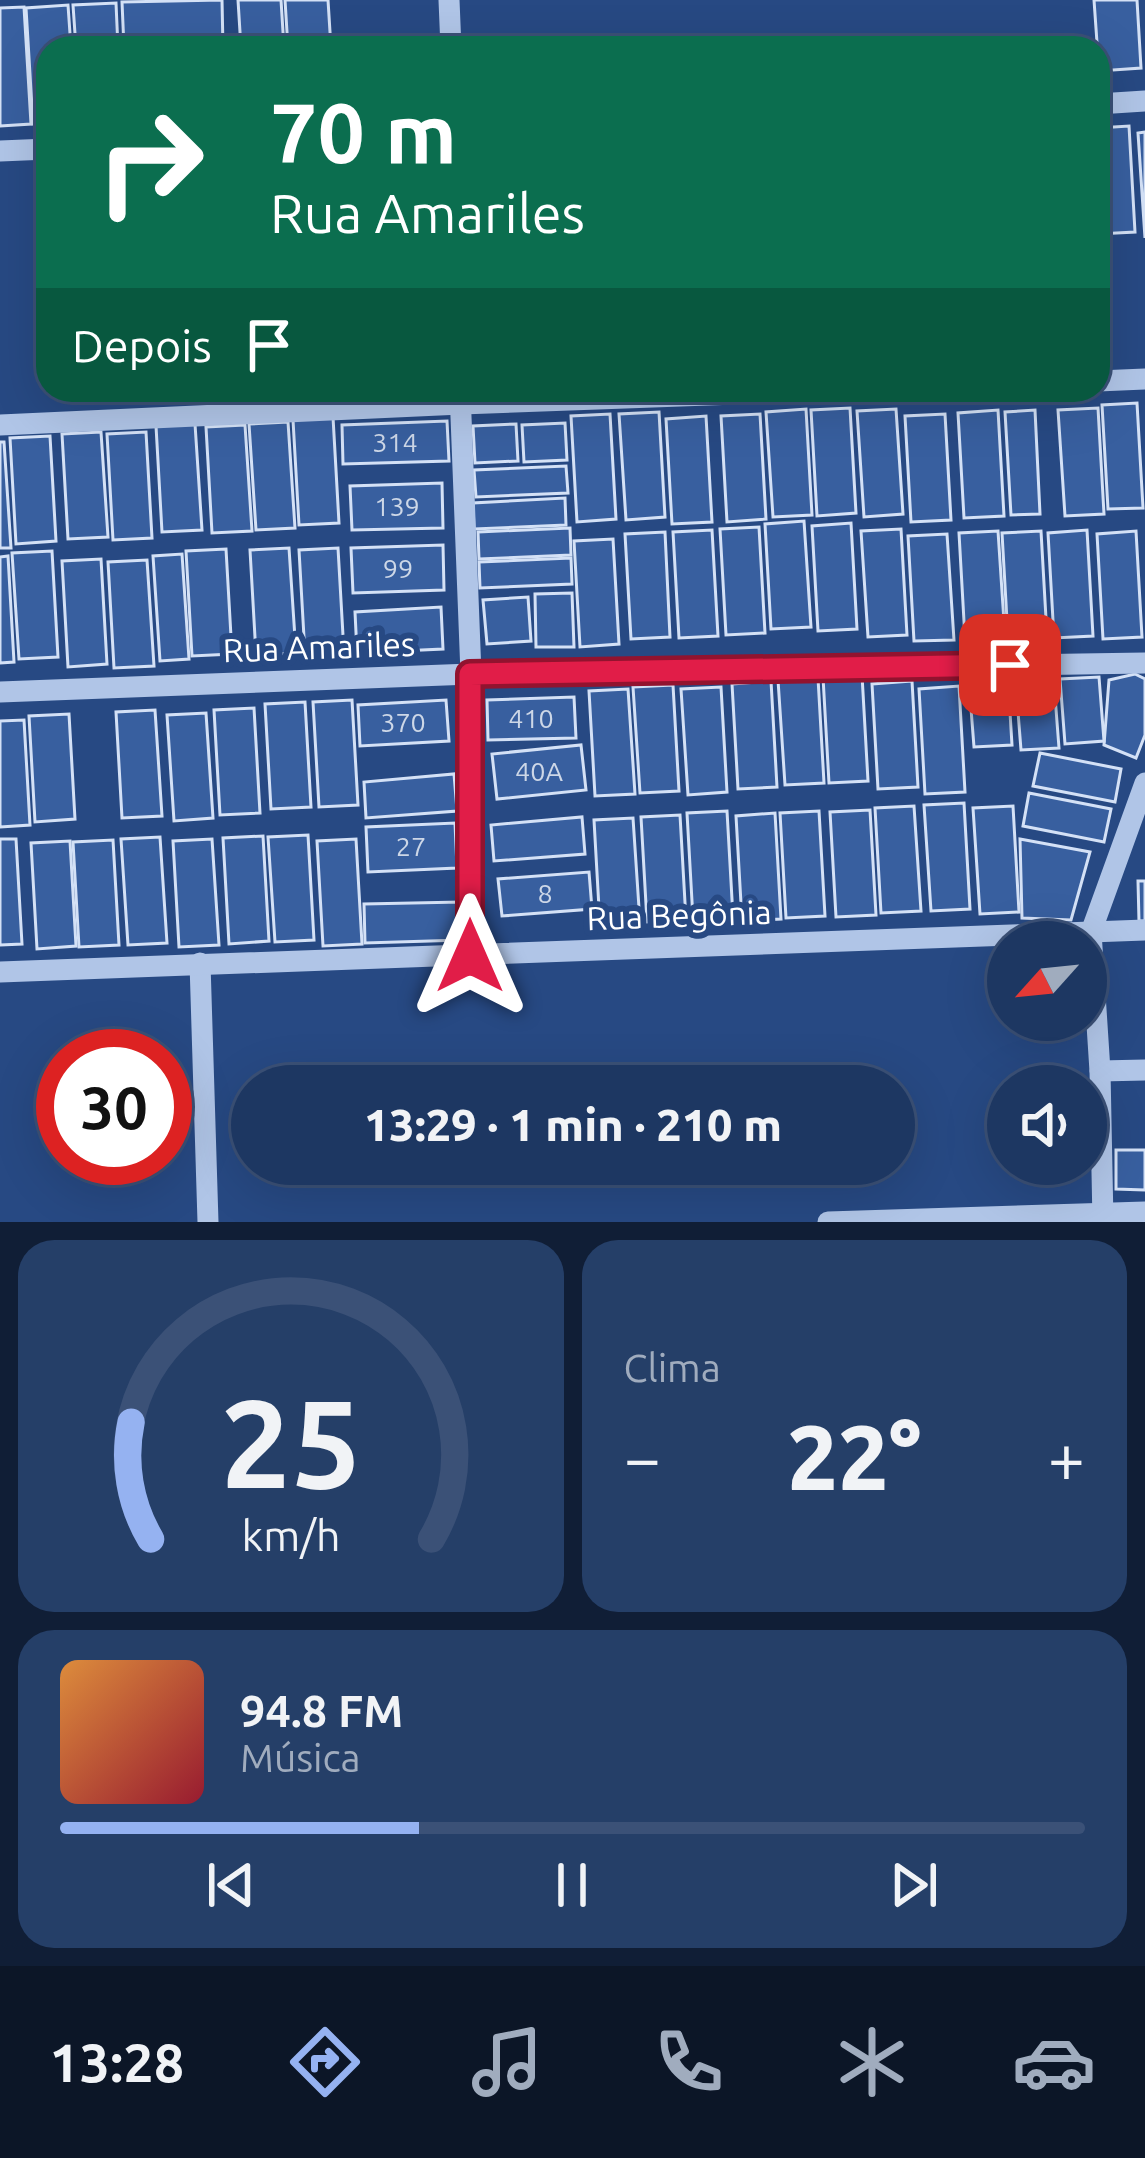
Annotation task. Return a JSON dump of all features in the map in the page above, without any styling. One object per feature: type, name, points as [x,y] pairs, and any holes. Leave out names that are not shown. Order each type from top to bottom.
[{"type":"street","points":[[449,0],[450,36]]},
{"type":"street","points":[[1110,103],[1145,101]]},
{"type":"street","points":[[0,152],[36,150]]},
{"type":"street","points":[[1110,381],[1145,380]]},
{"type":"street","points":[[0,425],[378,402]]},
{"type":"street","points":[[460,402],[470,674],[470,956]]},
{"type":"street","name":"Rua Amariles","points":[[0,692],[470,674],[1145,663]]},
{"type":"street","points":[[1095,921],[1145,783]]},
{"type":"street","name":"Rua Begônia","points":[[1107,931],[1145,930]]},
{"type":"street","name":"Rua Begônia","points":[[0,972],[987,936]]},
{"type":"street","points":[[200,963],[208,1222]]},
{"type":"street","points":[[1107,1071],[1145,1070]]},
{"type":"street","points":[[1102,1185],[1103,1218]]},
{"type":"street","points":[[829,1222],[1103,1218],[1145,1212]]},
{"type":"building","points":[[222,0],[223,36],[123,36],[122,2]]},
{"type":"building","points":[[238,0],[281,0],[283,36],[240,36]]},
{"type":"building","points":[[285,0],[328,0],[330,36],[287,36]]},
{"type":"building","points":[[1094,0],[1137,0],[1141,68],[1110,70],[1110,36],[1097,36]]},
{"type":"building","points":[[116,3],[117,36],[75,36],[73,5]]},
{"type":"building","points":[[68,5],[70,36],[36,36],[36,124],[33,124],[26,8]]},
{"type":"building","points":[[24,7],[31,124],[0,126],[0,8]]},
{"type":"building","points":[[1129,126],[1135,232],[1110,233],[1110,127]]},
{"type":"building","points":[[1145,132],[1145,238],[1138,133]]},
{"type":"building","points":[[1137,403],[1143,508],[1108,509],[1102,405]]},
{"type":"building","points":[[850,408],[856,513],[817,516],[811,410]]},
{"type":"building","points":[[1098,408],[1104,514],[1065,516],[1058,410]]},
{"type":"building","points":[[806,409],[812,515],[773,517],[766,412]]},
{"type":"building","points":[[896,409],[903,514],[864,517],[857,411]]},
{"type":"building","points":[[998,410],[1004,516],[964,518],[958,413]]},
{"type":"building","points":[[1035,410],[1040,514],[1011,515],[1005,412]]},
{"type":"building","points":[[659,412],[665,517],[626,520],[619,414]]},
{"type":"building","points":[[610,414],[616,519],[577,522],[571,416]]},
{"type":"building","points":[[760,414],[766,519],[727,522],[721,416]]},
{"type":"building","points":[[945,414],[951,520],[911,522],[905,416]]},
{"type":"building","points":[[706,416],[712,522],[672,524],[666,419]]},
{"type":"building","points":[[333,417],[339,523],[299,525],[293,420]]},
{"type":"building","points":[[447,421],[449,461],[343,464],[342,425]]},
{"type":"building","points":[[288,422],[295,528],[256,530],[249,424]]},
{"type":"building","points":[[565,423],[567,460],[524,462],[522,425]]},
{"type":"building","points":[[195,424],[202,530],[162,532],[156,426]]},
{"type":"building","points":[[516,424],[518,461],[475,463],[473,426]]},
{"type":"building","points":[[245,425],[252,531],[212,533],[206,427]]},
{"type":"building","points":[[101,432],[108,537],[68,539],[62,434]]},
{"type":"building","points":[[146,432],[152,538],[113,540],[107,434]]},
{"type":"building","points":[[50,436],[56,541],[16,544],[10,438]]},
{"type":"building","points":[[0,442],[4,442],[11,548],[0,548]]},
{"type":"building","points":[[566,466],[568,493],[476,497],[474,470]]},
{"type":"building","points":[[442,483],[443,528],[352,530],[350,486]]},
{"type":"building","points":[[565,498],[566,525],[474,529],[473,503]]},
{"type":"building","points":[[804,521],[811,627],[771,629],[765,524]]},
{"type":"building","points":[[851,523],[857,629],[818,631],[812,526]]},
{"type":"building","points":[[759,527],[765,633],[726,635],[720,529]]},
{"type":"building","points":[[570,528],[571,555],[479,559],[478,532]]},
{"type":"building","points":[[901,529],[907,635],[868,637],[861,531]]},
{"type":"building","points":[[712,530],[718,636],[679,638],[673,532]]},
{"type":"building","points":[[1087,530],[1093,636],[1054,638],[1048,533]]},
{"type":"building","points":[[998,531],[1005,637],[965,639],[959,533]]},
{"type":"building","points":[[1041,531],[1047,636],[1008,638],[1002,533]]},
{"type":"building","points":[[1136,531],[1142,637],[1103,639],[1097,534]]},
{"type":"building","points":[[665,532],[670,637],[631,639],[625,534]]},
{"type":"building","points":[[947,534],[954,640],[914,641],[908,536]]},
{"type":"building","points":[[613,539],[619,644],[580,647],[574,541]]},
{"type":"building","points":[[443,545],[444,590],[353,593],[351,548]]},
{"type":"building","points":[[289,548],[296,653],[256,655],[250,550]]},
{"type":"building","points":[[338,548],[344,653],[305,655],[299,550]]},
{"type":"building","points":[[226,549],[232,654],[192,656],[186,551]]},
{"type":"building","points":[[52,551],[58,657],[19,659],[12,553]]},
{"type":"building","points":[[182,554],[189,659],[160,661],[153,556]]},
{"type":"building","points":[[8,556],[14,662],[0,663],[0,557]]},
{"type":"building","points":[[571,558],[572,584],[480,588],[479,562]]},
{"type":"building","points":[[101,559],[107,664],[68,667],[62,561]]},
{"type":"building","points":[[147,560],[154,666],[114,668],[108,562]]},
{"type":"building","points":[[572,593],[574,647],[536,647],[535,594]]},
{"type":"building","points":[[528,597],[531,641],[487,644],[483,600]]},
{"type":"building","points":[[441,607],[443,649],[357,653],[355,612]]},
{"type":"building","points":[[1135,674],[1145,679],[1145,735],[1136,758],[1104,745],[1109,680]]},
{"type":"building","points":[[862,675],[868,781],[829,783],[823,677]]},
{"type":"building","points":[[1099,677],[1104,741],[1065,744],[1060,679]]},
{"type":"building","points":[[818,678],[824,783],[785,785],[778,680]]},
{"type":"building","points":[[1008,680],[1012,745],[974,747],[969,683]]},
{"type":"building","points":[[771,681],[777,787],[738,789],[732,684]]},
{"type":"building","points":[[912,681],[918,787],[878,789],[872,684]]},
{"type":"building","points":[[1054,683],[1059,748],[1021,750],[1016,686]]},
{"type":"building","points":[[673,685],[679,791],[640,793],[633,687]]},
{"type":"building","points":[[959,686],[965,792],[925,794],[919,689]]},
{"type":"building","points":[[721,687],[727,792],[688,795],[681,689]]},
{"type":"building","points":[[628,689],[635,794],[595,796],[589,691]]},
{"type":"building","points":[[574,697],[576,738],[488,740],[487,700]]},
{"type":"building","points":[[352,700],[358,805],[319,807],[313,702]]},
{"type":"building","points":[[446,700],[449,741],[360,746],[358,705]]},
{"type":"building","points":[[305,702],[311,807],[271,809],[265,704]]},
{"type":"building","points":[[254,708],[260,813],[220,815],[214,710]]},
{"type":"building","points":[[155,710],[162,816],[122,818],[116,712]]},
{"type":"building","points":[[206,713],[213,818],[174,821],[167,715]]},
{"type":"building","points":[[69,714],[75,819],[35,822],[29,716]]},
{"type":"building","points":[[24,720],[30,825],[0,827],[0,721]]},
{"type":"building","points":[[581,745],[586,790],[497,799],[492,754]]},
{"type":"building","points":[[1040,753],[1121,769],[1115,802],[1033,786]]},
{"type":"building","points":[[454,774],[457,811],[366,818],[364,782]]},
{"type":"building","points":[[1029,793],[1111,809],[1104,842],[1023,826]]},
{"type":"building","points":[[964,803],[970,909],[931,911],[924,805]]},
{"type":"building","points":[[914,806],[921,911],[881,913],[875,808]]},
{"type":"building","points":[[1013,806],[1019,912],[980,914],[973,808]]},
{"type":"building","points":[[870,810],[876,915],[836,917],[830,812]]},
{"type":"building","points":[[727,811],[733,917],[693,919],[687,813]]},
{"type":"building","points":[[819,811],[825,916],[786,918],[780,813]]},
{"type":"building","points":[[775,813],[781,919],[742,921],[736,816]]},
{"type":"building","points":[[680,815],[686,920],[647,922],[641,817]]},
{"type":"building","points":[[582,817],[585,854],[494,861],[491,825]]},
{"type":"building","points":[[633,818],[640,923],[600,926],[594,820]]},
{"type":"building","points":[[455,823],[457,868],[368,872],[366,827]]},
{"type":"building","points":[[308,835],[314,940],[275,942],[268,837]]},
{"type":"building","points":[[263,836],[269,941],[229,944],[223,838]]},
{"type":"building","points":[[160,837],[167,943],[128,945],[121,839]]},
{"type":"building","points":[[0,839],[16,839],[22,944],[0,945]]},
{"type":"building","points":[[212,839],[219,945],[179,947],[173,841]]},
{"type":"building","points":[[356,839],[362,944],[323,946],[317,841]]},
{"type":"building","points":[[1020,839],[1090,852],[1071,920],[1022,918]]},
{"type":"building","points":[[113,840],[119,945],[79,947],[73,842]]},
{"type":"building","points":[[70,841],[76,946],[37,949],[31,843]]},
{"type":"building","points":[[589,872],[592,909],[502,916],[498,879]]},
{"type":"building","points":[[1138,881],[1145,881],[1145,921],[1139,921]]},
{"type":"building","points":[[461,902],[462,940],[365,943],[364,904]]},
{"type":"building","points":[[1116,1150],[1145,1150],[1145,1190],[1116,1189]]},
{"type":"route","points":[[470,956],[470,674],[1010,665]]}]
